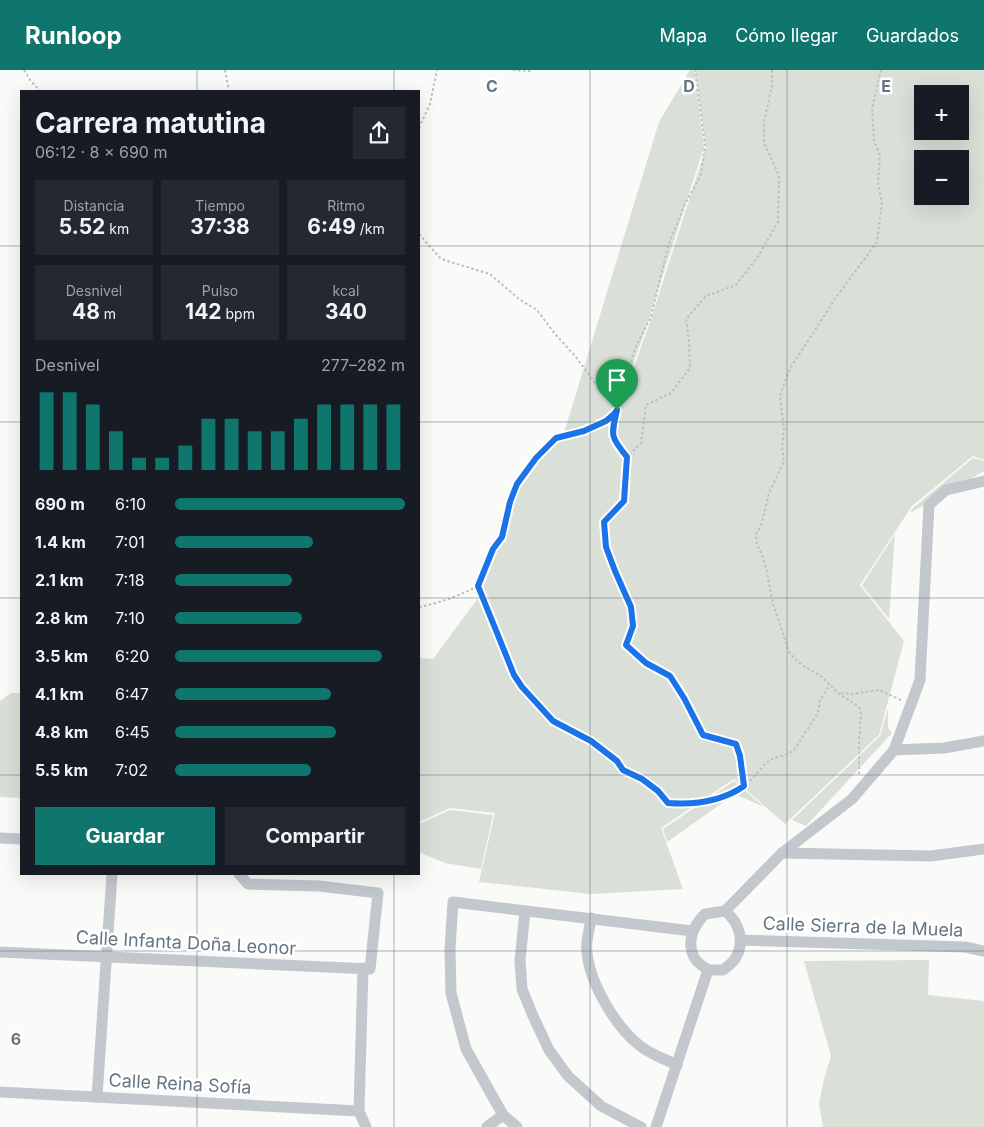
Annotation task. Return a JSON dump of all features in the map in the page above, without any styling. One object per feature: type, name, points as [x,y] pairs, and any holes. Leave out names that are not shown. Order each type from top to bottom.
[{"type":"street","points":[[724,911],[733,918],[738,926],[739,949],[735,959],[723,970],[708,970],[694,958],[691,942],[692,930],[696,923],[705,914],[724,911],[782,853],[852,800],[894,750],[920,680],[929,504],[946,490],[984,481]]},
{"type":"street","points":[[894,750],[944,748],[984,741]]},
{"type":"street","points":[[0,838],[20,839]]},
{"type":"street","points":[[782,853],[931,856],[984,849]]},
{"type":"street","points":[[98,1097],[112,875]]},
{"type":"street","points":[[240,875],[248,884],[319,886],[378,893],[367,968],[359,1111],[366,1127]]},
{"type":"street","points":[[517,1127],[503,1115],[466,1048],[451,993],[450,949],[453,902],[692,930]]},
{"type":"street","points":[[525,911],[520,960],[522,989],[549,1050],[568,1076],[601,1106],[642,1127]]},
{"type":"street","points":[[591,918],[586,952],[592,974],[604,1001],[621,1026],[640,1046],[677,1065]]},
{"type":"street","name":"Calle Sierra de la Muela","points":[[740,940],[965,947],[984,951]]},
{"type":"street","name":"Calle Infanta Doña Leonor","points":[[0,952],[367,968]]},
{"type":"street","points":[[656,1127],[708,970]]},
{"type":"street","name":"Calle Reina Sofía","points":[[0,1092],[359,1111]]},
{"type":"street","points":[[487,1127],[503,1115]]},
{"type":"path","points":[[24,70],[39,90]]},
{"type":"path","points":[[225,70],[229,90]]},
{"type":"path","points":[[420,126],[430,104],[437,70]]},
{"type":"path","points":[[513,70],[532,70]]},
{"type":"path","points":[[420,607],[452,598],[478,586],[493,549],[502,537],[510,502],[517,484],[536,458],[556,438],[584,431],[606,421],[622,403],[636,346],[651,318],[668,246],[685,204],[701,175],[705,145],[695,70]]},
{"type":"path","points":[[744,786],[740,756],[736,744],[703,735],[670,676],[646,663],[626,645],[633,626],[631,607],[606,547],[604,522],[624,501],[627,457],[641,442],[646,405],[671,393],[690,368],[686,318],[706,296],[736,285],[757,258],[778,222],[779,175],[764,143],[764,123],[772,85],[772,70]]},
{"type":"path","points":[[858,792],[861,714],[859,707],[838,693],[830,684],[802,665],[790,654],[773,604],[766,568],[757,545],[756,534],[761,526],[769,494],[784,461],[782,447],[784,429],[780,397],[791,367],[837,296],[877,242],[882,202],[878,184],[880,155],[874,141],[872,108],[881,70]]},
{"type":"path","points":[[420,235],[442,259],[490,274],[537,310],[617,410],[612,432],[614,442],[627,457]]},
{"type":"path","points":[[478,586],[514,675],[522,687],[553,721],[591,741],[617,761],[623,770],[642,779],[658,791],[668,803],[689,804],[709,801],[735,792],[744,786],[766,762],[794,750],[814,721],[818,713],[820,700],[830,684]]},
{"type":"path","points":[[838,693],[852,694],[879,690],[911,704]]},
{"type":"shaded area","points":[[690,70],[694,70],[704,147],[647,325],[616,412],[564,433],[659,122]]},
{"type":"shaded area","points":[[695,70],[984,70],[984,460],[973,456],[912,506],[860,585],[904,641],[879,735],[785,824],[734,779],[661,828],[683,889],[591,894],[479,882],[495,813],[450,808],[420,822],[420,658],[433,659],[478,598],[516,488],[547,441],[617,413],[649,325],[706,147]]},
{"type":"shaded area","points":[[973,458],[984,461],[984,471],[910,513],[913,508]]},
{"type":"shaded area","points":[[895,534],[889,619],[862,585]]},
{"type":"shaded area","points":[[11,693],[20,693],[20,798],[0,797],[0,701]]},
{"type":"shaded area","points":[[888,708],[888,728],[892,733],[806,826],[792,820],[880,736]]},
{"type":"shaded area","points":[[734,781],[764,807],[735,794],[667,842],[663,829]]},
{"type":"shaded area","points":[[450,810],[493,815],[481,869],[445,863],[420,852],[420,824]]},
{"type":"shaded area","points":[[929,960],[928,995],[984,1001],[984,1127],[823,1127],[819,1104],[831,1056],[804,961]]},
{"type":"route","points":[[617,410],[612,432],[614,442],[627,457],[624,501],[604,522],[606,547],[631,607],[633,626],[626,645],[646,663],[670,676],[703,735],[736,744],[740,756],[744,786],[735,792],[709,801],[689,804],[668,803],[658,791],[642,779],[623,770],[617,761],[591,741],[553,721],[534,702],[514,675],[478,586],[493,549],[502,537],[510,502],[517,484],[536,458],[556,438],[584,431],[606,421],[617,410]]}]
